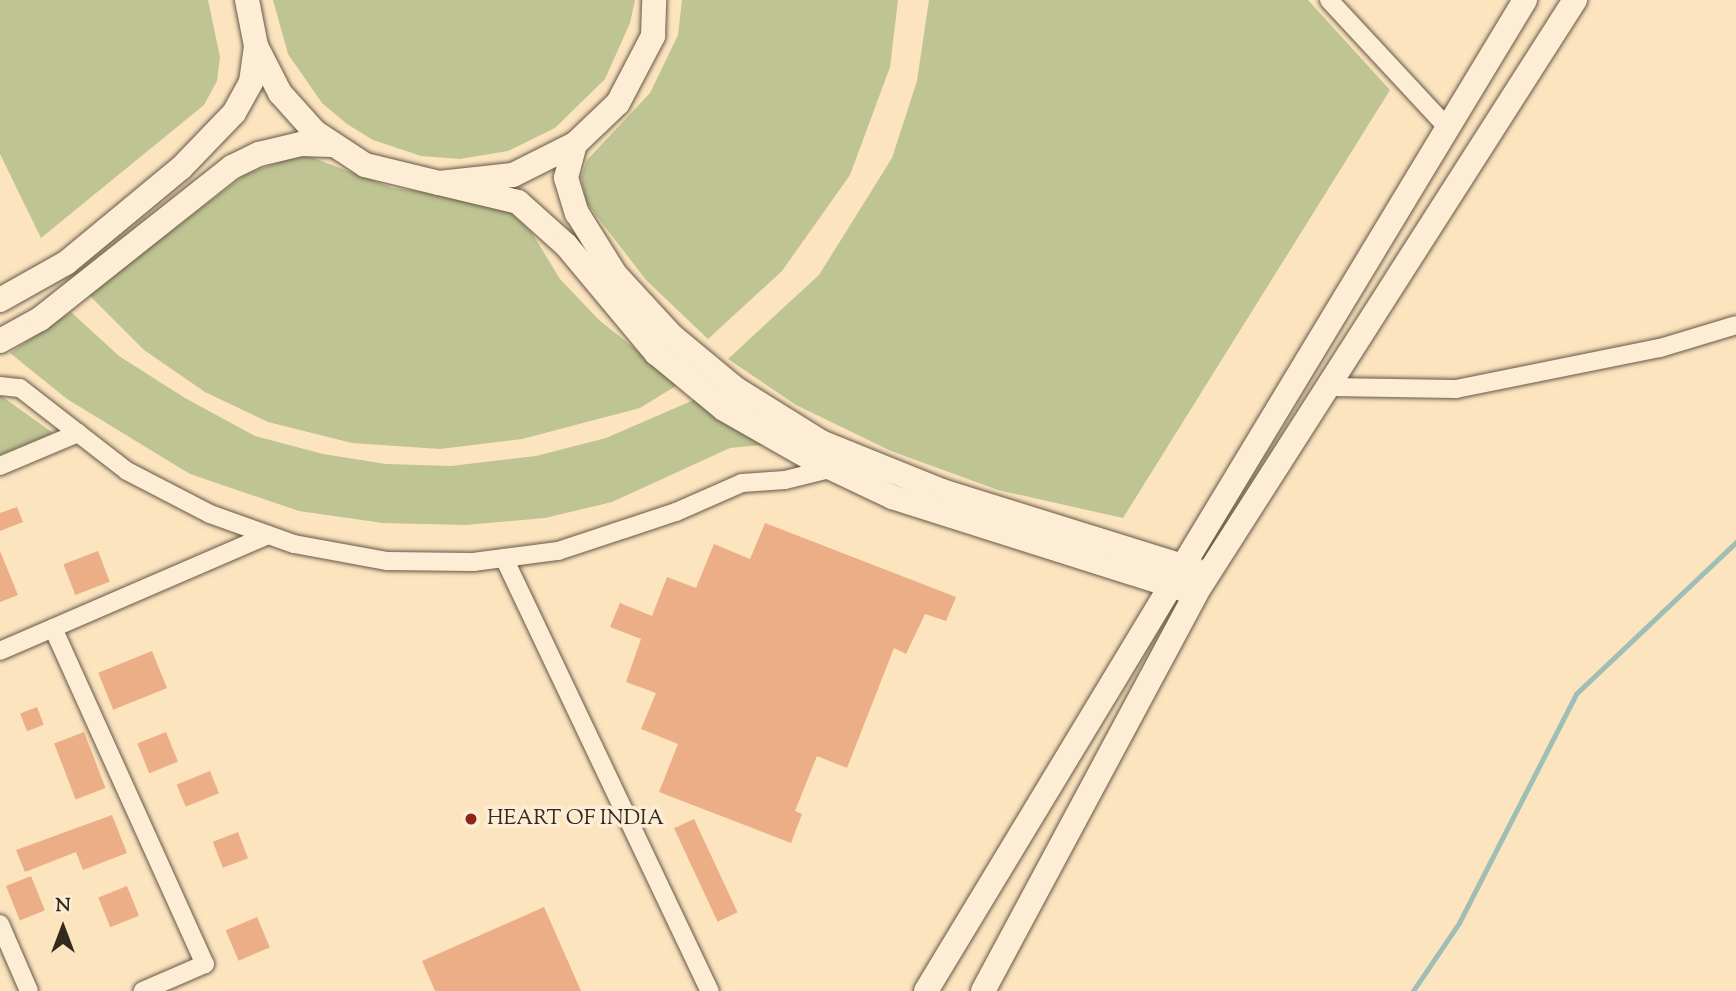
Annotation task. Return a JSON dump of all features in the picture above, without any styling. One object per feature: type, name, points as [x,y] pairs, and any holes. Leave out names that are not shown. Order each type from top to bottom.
[{"type":"street","points":[[247,0],[256,46],[280,93],[331,145],[365,164],[518,202],[566,246],[656,353],[724,409],[832,468],[892,497],[1177,576]]},
{"type":"street","points":[[439,183],[513,175],[575,144],[618,103],[653,36],[654,0]]},
{"type":"street","points":[[1329,0],[1448,128]]},
{"type":"street","points":[[926,991],[1525,0]]},
{"type":"street","points":[[983,991],[1202,584],[1575,0]]},
{"type":"street","points":[[0,300],[66,262],[181,168],[234,113],[251,82],[256,46]]},
{"type":"street","points":[[0,341],[40,319],[232,167],[259,154],[301,144],[331,145]]},
{"type":"street","points":[[575,144],[566,178],[577,213],[615,274],[672,336],[736,388],[821,442],[942,491],[1202,584]]},
{"type":"street","points":[[1329,387],[1456,389],[1660,348],[1736,325]]},
{"type":"street","points":[[0,386],[20,388],[127,471],[210,514],[268,535],[387,561],[504,558],[558,551],[676,512],[743,483],[785,480],[832,468]]},
{"type":"street","points":[[0,466],[78,433]]},
{"type":"street","points":[[0,651],[268,535]]},
{"type":"street","points":[[504,558],[710,991]]},
{"type":"street","points":[[53,628],[205,964],[143,991]]},
{"type":"street","points":[[0,924],[29,991]]},
{"type":"green space","points":[[0,0],[208,0],[220,57],[217,81],[204,105],[41,238],[0,154]]},
{"type":"green space","points":[[273,0],[635,0],[630,23],[605,79],[555,128],[508,151],[460,159],[421,156],[373,140],[347,124],[322,103],[288,54]]},
{"type":"green space","points":[[682,0],[898,0],[890,67],[850,175],[782,271],[708,339],[646,280],[586,202],[581,177],[587,160],[650,93],[678,35]]},
{"type":"green space","points":[[929,0],[1308,0],[1390,90],[1123,518],[998,490],[891,451],[796,405],[728,359],[819,275],[892,158],[917,81]]},
{"type":"green space","points":[[303,154],[393,188],[500,202],[532,233],[560,279],[599,320],[679,384],[640,408],[522,439],[440,449],[352,443],[268,422],[205,392],[144,350],[88,294],[246,174]]},
{"type":"green space","points":[[71,312],[119,356],[185,398],[255,436],[323,454],[386,464],[451,466],[536,456],[606,438],[696,399],[773,444],[730,448],[612,502],[545,518],[466,525],[383,523],[299,511],[190,474],[67,399],[10,353]]},
{"type":"green space","points":[[0,395],[53,433],[0,455]]},
{"type":"building","points":[[17,507],[23,522],[0,531],[0,513]]},
{"type":"building","points":[[765,523],[956,597],[946,621],[925,614],[906,654],[894,648],[847,768],[817,756],[795,811],[802,814],[791,843],[659,792],[678,744],[641,729],[656,693],[626,682],[641,639],[610,627],[620,603],[652,616],[667,577],[696,588],[714,544],[750,559]]},
{"type":"building","points":[[0,551],[18,595],[0,602]]},
{"type":"building","points":[[98,551],[110,582],[75,595],[63,564]]},
{"type":"building","points":[[152,651],[167,688],[113,710],[98,673]]},
{"type":"building","points":[[37,707],[44,725],[27,731],[20,713]]},
{"type":"building","points":[[84,732],[106,788],[76,799],[54,743]]},
{"type":"building","points":[[166,732],[178,762],[149,773],[137,744]]},
{"type":"building","points":[[210,771],[219,793],[186,807],[177,784]]},
{"type":"building","points":[[112,815],[127,853],[83,870],[76,852],[25,872],[16,850]]},
{"type":"building","points":[[694,819],[738,912],[718,922],[674,828]]},
{"type":"building","points":[[238,832],[248,858],[223,868],[213,842]]},
{"type":"building","points":[[31,876],[45,910],[20,920],[6,886]]},
{"type":"building","points":[[127,886],[139,916],[110,927],[98,898]]},
{"type":"building","points":[[544,907],[581,991],[435,991],[422,961]]},
{"type":"building","points":[[257,917],[270,947],[239,961],[226,930]]},
{"type":"waterway","points":[[1413,991],[1459,923],[1576,694],[1736,542]]},
{"type":"place","name":"HEART OF INDIA","points":[[471,819]]}]
